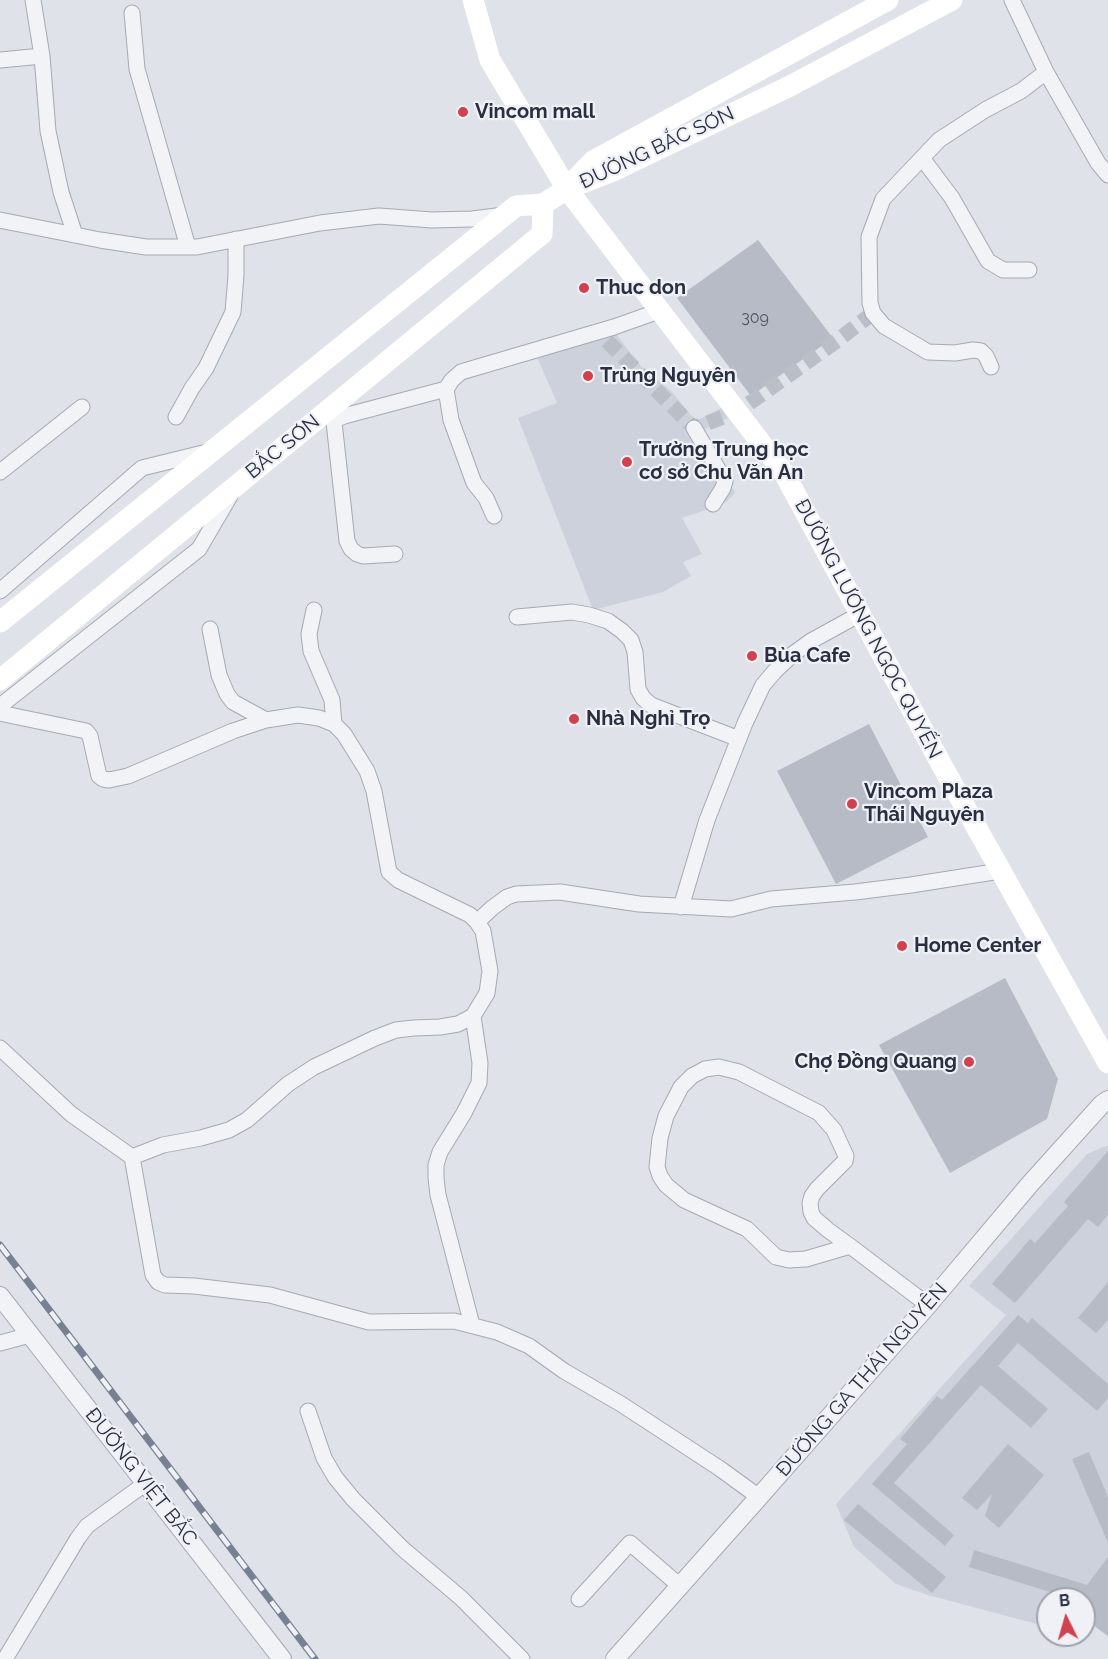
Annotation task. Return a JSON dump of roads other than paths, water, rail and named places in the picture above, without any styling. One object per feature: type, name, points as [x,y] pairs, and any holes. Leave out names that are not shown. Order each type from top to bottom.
[{"type":"main road","name":"ĐƯỜNG LƯƠNG NGỌC QUYẾN","points":[[473,0],[490,60],[567,189],[784,473],[1000,871],[1108,1063]]},
{"type":"main road","name":"ĐƯỜNG BẮC SƠN","points":[[567,189],[593,161],[888,0]]},
{"type":"main road","name":"ĐƯỜNG BẮC SƠN","points":[[567,189],[613,171],[790,86],[952,0]]},
{"type":"main road","points":[[0,622],[505,214],[516,206],[543,204],[567,189]]},
{"type":"main road","name":"BẮC SƠN","points":[[0,680],[542,234],[543,204]]},
{"type":"street","points":[[33,0],[42,56],[48,131],[61,192],[75,235]]},
{"type":"street","points":[[1012,0],[1046,72],[1098,163],[1108,175]]},
{"type":"street","points":[[132,13],[137,69],[188,247]]},
{"type":"street","points":[[0,60],[42,56]]},
{"type":"street","points":[[991,367],[981,351],[928,352],[884,326],[873,313],[870,303],[868,237],[883,199],[939,140],[985,110],[1021,92],[1046,72]]},
{"type":"street","points":[[922,158],[952,198],[988,261],[1003,270],[1029,270]]},
{"type":"street","points":[[0,220],[146,247],[197,247],[320,223],[379,216],[432,220],[472,219],[505,214]]},
{"type":"street","points":[[176,417],[206,368],[234,312],[236,239]]},
{"type":"street","points":[[395,554],[363,556],[351,549],[347,541],[334,422],[337,419],[446,389],[461,372],[614,327],[659,311]]},
{"type":"street","points":[[446,389],[451,420],[474,483],[486,498],[494,516]]},
{"type":"street","points":[[0,472],[82,407]]},
{"type":"street","points":[[694,428],[725,481],[714,504]]},
{"type":"street","points":[[0,591],[142,468],[213,450]]},
{"type":"street","points":[[0,706],[200,549],[237,485]]},
{"type":"street","points":[[314,610],[309,634],[310,651],[332,700],[334,724]]},
{"type":"street","points":[[517,617],[572,612],[608,621],[631,640],[635,652],[638,689],[643,698],[651,705],[739,740]]},
{"type":"street","points":[[681,908],[707,820],[745,723],[763,685],[793,654],[811,641],[860,614]]},
{"type":"street","points":[[210,629],[219,675],[227,694],[233,702],[266,720]]},
{"type":"street","points":[[0,713],[86,731],[90,736],[99,776],[109,780],[128,776],[233,731],[266,720],[298,715],[318,718],[334,724],[344,734],[367,771],[374,791],[389,872],[398,880],[470,915],[483,931],[490,971],[487,993],[473,1016],[458,1024],[440,1028],[396,1030],[375,1038],[314,1067],[288,1084],[247,1120],[229,1130],[164,1145],[132,1157]]},
{"type":"street","points":[[477,922],[507,897],[531,892],[560,892],[681,908],[731,909],[771,899],[878,890],[1000,871]]},
{"type":"street","points":[[472,1325],[438,1195],[436,1165],[440,1152],[479,1083],[480,1063],[473,1016]]},
{"type":"street","points":[[0,1048],[71,1114],[132,1157],[153,1275],[158,1282],[165,1285],[270,1295],[369,1322],[454,1321],[497,1332],[529,1346],[564,1371],[673,1437],[759,1497]]},
{"type":"street","points":[[850,1246],[806,1259],[789,1260],[776,1257],[747,1229],[684,1200],[666,1185],[657,1167],[660,1138],[666,1116],[681,1087],[692,1076],[705,1069],[719,1067],[739,1072],[819,1113],[834,1130],[846,1156],[845,1161],[812,1196],[810,1203],[814,1218],[928,1305]]},
{"type":"street","name":"ĐƯỜNG GA THÁI NGUYÊN","points":[[615,1659],[928,1305],[1030,1184],[1108,1100]]},
{"type":"street","name":"ĐƯỜNG VIỆT BẮC","points":[[0,1296],[282,1659]]},
{"type":"street","points":[[0,1343],[30,1335]]},
{"type":"street","points":[[308,1411],[324,1458],[335,1477],[353,1499],[403,1549],[460,1598],[522,1659]]},
{"type":"street","points":[[4,1659],[87,1526],[146,1483]]},
{"type":"street","points":[[579,1599],[630,1543],[680,1586]]},
{"type":"tunnel","points":[[607,341],[694,428],[737,412],[873,313]]},
{"type":"railway","points":[[0,1245],[315,1659]]},
{"type":"place","name":"Vincom mall","points":[[463,112]]},
{"type":"place","name":"Thuc don","points":[[584,288]]},
{"type":"place","name":"Trùng Nguyên","points":[[588,376]]},
{"type":"place","name":"Trường Trung học cơ sở Chu Văn An","points":[[627,462]]},
{"type":"place","name":"Bùa Cafe","points":[[752,656]]},
{"type":"place","name":"Nhà Nghỉ Trọ","points":[[574,719]]},
{"type":"place","name":"Vincom Plaza Thái Nguyên","points":[[852,804]]},
{"type":"place","name":"Home Center","points":[[902,946]]},
{"type":"place","name":"Chợ Đồng Quang","points":[[969,1062]]}]
